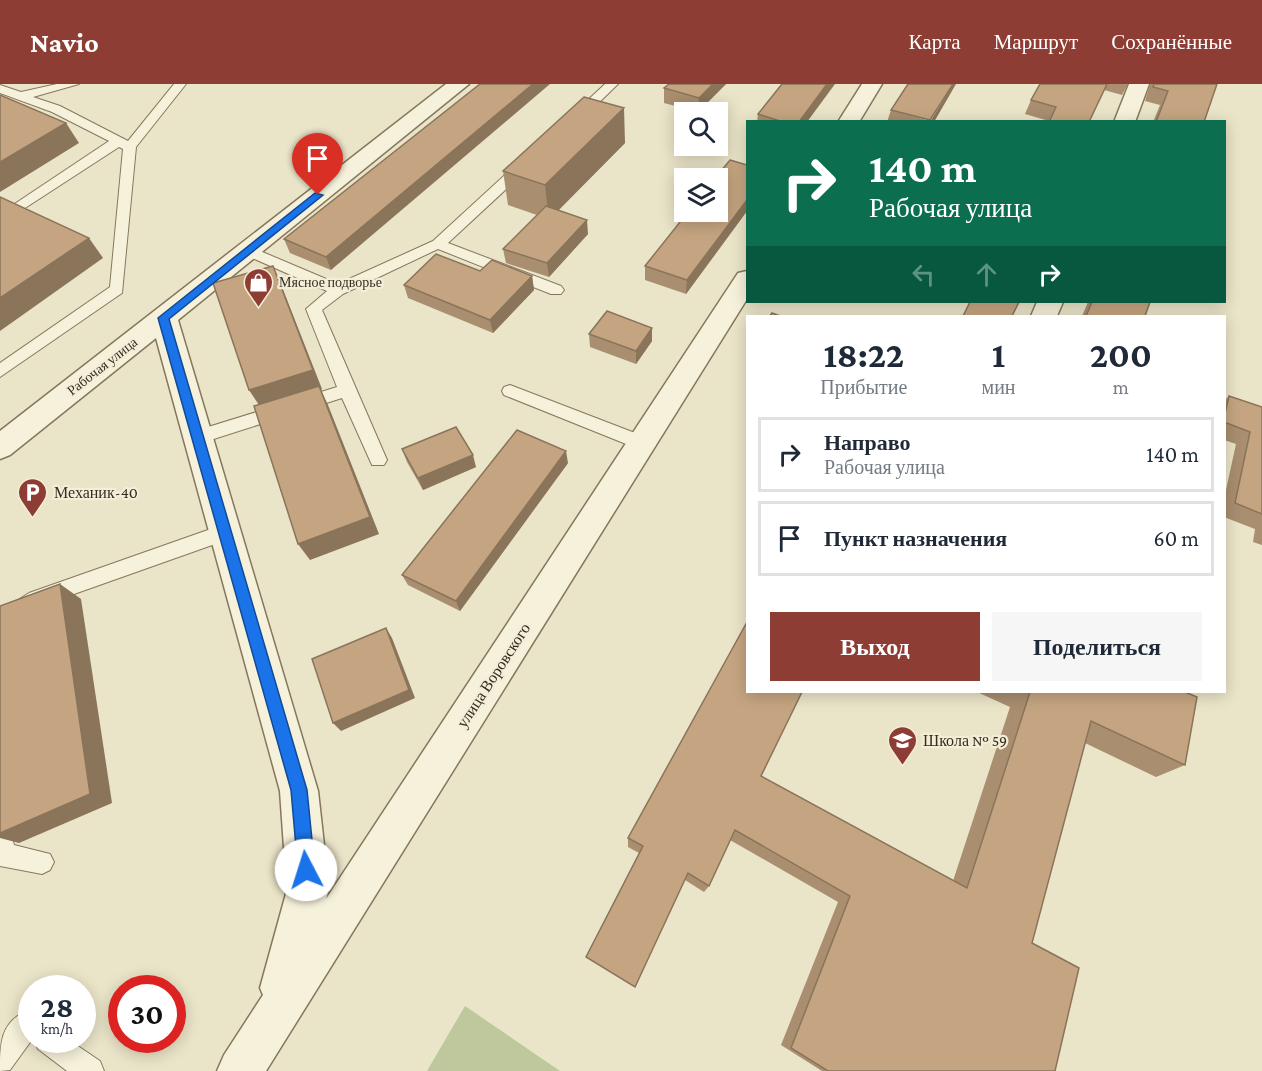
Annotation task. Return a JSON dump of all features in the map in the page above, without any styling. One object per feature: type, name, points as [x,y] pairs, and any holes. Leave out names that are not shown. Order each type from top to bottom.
[{"type":"street","name":"Рабочая улица","points":[[0,447],[459,84]]},
{"type":"street","points":[[849,120],[872,84]]},
{"type":"street","points":[[1125,120],[1139,84]]},
{"type":"street","name":"улица Воровского","points":[[240,1071],[746,281]]},
{"type":"street","points":[[164,318],[299,790],[308,890],[273,1019]]},
{"type":"lane","points":[[20,96],[73,84]]},
{"type":"lane","points":[[17,207],[124,144],[180,84]]},
{"type":"lane","points":[[569,124],[612,84]]},
{"type":"lane","points":[[0,88],[56,109],[124,144]]},
{"type":"lane","points":[[0,371],[117,289],[124,144]]},
{"type":"lane","points":[[378,460],[346,390],[314,309],[338,290],[438,244],[534,156]]},
{"type":"lane","points":[[438,244],[556,290]]},
{"type":"lane","points":[[248,251],[338,290]]},
{"type":"lane","points":[[198,437],[346,390]]},
{"type":"lane","points":[[510,391],[642,443]]},
{"type":"lane","points":[[0,623],[36,599],[225,532]]},
{"type":"lane","points":[[0,830],[3,855],[42,862]]},
{"type":"lane","points":[[0,1060],[18,1036]]},
{"type":"lane","points":[[65,1053],[90,1071]]},
{"type":"green space","points":[[465,1006],[560,1071],[427,1071]]},
{"type":"building","points":[[480,84],[533,84],[326,257],[284,239]]},
{"type":"building","points":[[669,84],[713,84],[699,98],[664,88]]},
{"type":"building","points":[[782,84],[827,84],[800,120],[777,120],[758,114]]},
{"type":"building","points":[[908,84],[953,84],[930,120],[891,110]]},
{"type":"building","points":[[1040,84],[1107,84],[1090,120],[1050,120],[1056,107],[1031,100]]},
{"type":"building","points":[[1154,84],[1217,84],[1205,120],[1157,120],[1168,91],[1153,87]]},
{"type":"building","points":[[0,95],[66,123],[0,162]]},
{"type":"building","points":[[584,97],[624,108],[545,185],[503,171]]},
{"type":"building","points":[[730,160],[746,165],[746,201],[687,280],[645,266],[680,222],[728,222],[728,168],[723,168]]},
{"type":"building","points":[[0,197],[89,238],[0,298]]},
{"type":"building","points":[[546,206],[587,220],[547,263],[503,249]]},
{"type":"building","points":[[436,254],[480,271],[492,260],[532,276],[490,320],[404,285]]},
{"type":"building","points":[[273,266],[313,370],[249,390],[213,283]]},
{"type":"building","points":[[970,303],[1018,303],[1012,315],[964,315]]},
{"type":"building","points":[[1092,303],[1150,303],[1145,315],[1086,315]]},
{"type":"building","points":[[607,311],[652,328],[636,351],[589,334]]},
{"type":"building","points":[[319,386],[370,517],[298,544],[254,406]]},
{"type":"building","points":[[1229,396],[1262,407],[1262,514],[1235,503],[1250,432],[1226,423]]},
{"type":"building","points":[[456,427],[473,455],[418,478],[402,449]]},
{"type":"building","points":[[517,430],[566,451],[456,601],[402,575]]},
{"type":"building","points":[[60,584],[90,794],[0,833],[0,606]]},
{"type":"building","points":[[746,624],[746,693],[802,693],[761,776],[967,888],[1030,693],[1187,693],[1197,697],[1185,765],[1091,721],[1032,943],[1079,968],[1055,1071],[828,1071],[791,1048],[850,896],[735,830],[709,886],[688,873],[635,987],[586,957],[643,846],[628,838]]},
{"type":"building","points":[[386,628],[409,690],[333,723],[312,659]]},
{"type":"place","name":"Мясное подворье","points":[[258,308]]},
{"type":"place","name":"Механик-40","points":[[33,518]]},
{"type":"place","name":"Школа № 59","points":[[902,766]]},
{"type":"route","points":[[306,870],[299,790],[164,318],[318,195]]}]
